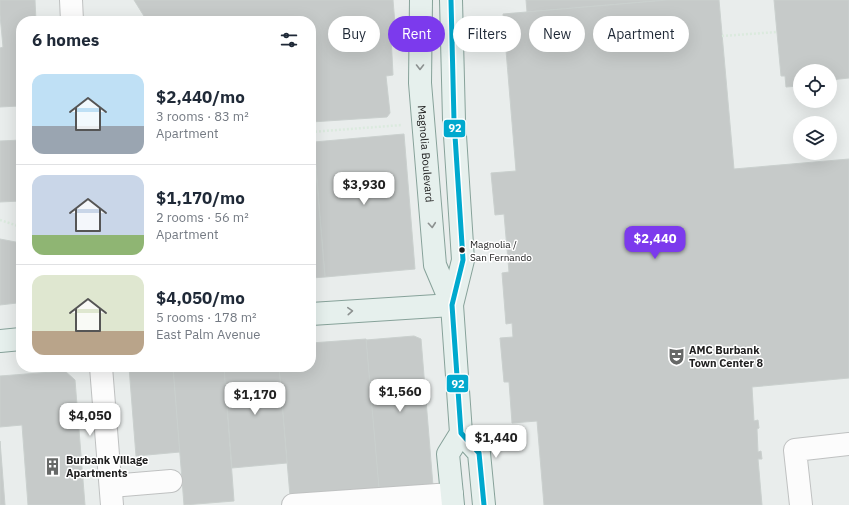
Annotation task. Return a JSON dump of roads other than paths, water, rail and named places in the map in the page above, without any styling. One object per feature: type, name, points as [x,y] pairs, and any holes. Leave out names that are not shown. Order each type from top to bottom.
[{"type":"main road","name":"Magnolia Boulevard","points":[[420,0],[420,83],[435,265],[452,305]]},
{"type":"main road","name":"Magnolia Boulevard","points":[[451,0],[454,120],[463,260],[452,305],[461,433]]},
{"type":"main road","points":[[316,314],[452,305]]},
{"type":"main road","points":[[0,341],[16,339]]},
{"type":"main road","points":[[452,499],[448,454],[461,433],[478,453],[484,505]]},
{"type":"street","points":[[71,0],[72,16]]},
{"type":"street","points":[[101,372],[112,495],[170,481]]},
{"type":"street","points":[[801,505],[795,450],[849,444]]},
{"type":"street","points":[[293,505],[452,499]]},
{"type":"place","name":"Magnolia / San Fernando","points":[[462,250]]},
{"type":"place","name":"AMC Burbank Town Center 8","points":[[676,356]]},
{"type":"place","name":"Burbank Village Apartments","points":[[53,466]]}]
